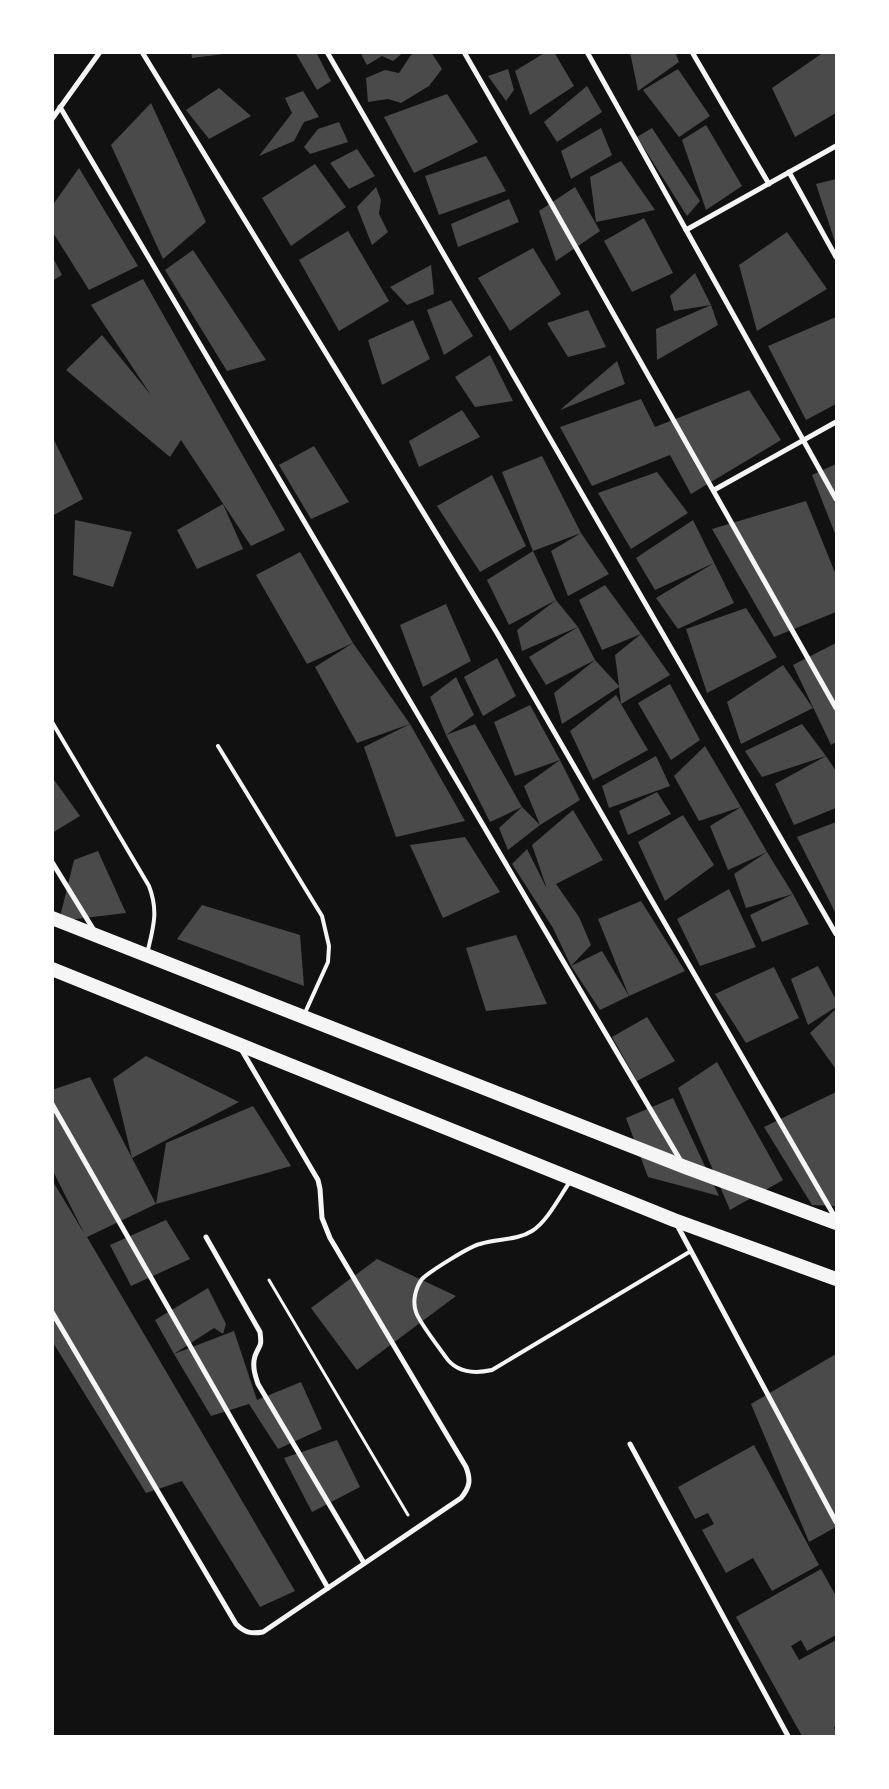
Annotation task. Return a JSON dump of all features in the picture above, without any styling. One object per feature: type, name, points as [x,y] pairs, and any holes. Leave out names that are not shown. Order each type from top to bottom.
[{"type":"highway","points":[[52,918],[684,1167],[836,1223]]},
{"type":"highway","points":[[52,969],[674,1220],[836,1279]]},
{"type":"street","points":[[52,119],[100,52]]},
{"type":"street","points":[[142,52],[497,633],[836,1219]]},
{"type":"street","points":[[327,52],[836,934]]},
{"type":"street","points":[[464,52],[836,708]]},
{"type":"street","points":[[587,52],[836,499]]},
{"type":"street","points":[[692,52],[769,184]]},
{"type":"street","points":[[60,107],[684,1167]]},
{"type":"street","points":[[686,230],[836,146]]},
{"type":"street","points":[[790,172],[836,257]]},
{"type":"street","points":[[714,490],[836,422]]},
{"type":"street","points":[[52,862],[97,936]]},
{"type":"street","points":[[52,1312],[236,1624],[244,1632],[253,1634],[263,1632],[461,1498],[468,1489],[470,1477],[466,1467],[330,1238],[322,1218],[318,1180],[238,1044]]},
{"type":"street","points":[[52,1104],[328,1588]]},
{"type":"street","points":[[674,1220],[836,1522]]},
{"type":"street","points":[[206,1237],[260,1332],[261,1344],[255,1356],[254,1369],[258,1384],[364,1563]]},
{"type":"street","points":[[630,1444],[788,1736]]},
{"type":"lane","points":[[52,722],[150,886],[154,898],[156,917],[147,956]]},
{"type":"lane","points":[[218,746],[322,916],[328,938],[328,962],[303,1017]]},
{"type":"lane","points":[[572,1178],[539,1226],[519,1237],[471,1247],[423,1278],[417,1288],[414,1300],[416,1312],[448,1361],[458,1368],[469,1372],[492,1370],[691,1251]]},
{"type":"path","points":[[270,1280],[416,1528]]},
{"type":"building","points":[[191,52],[224,52],[224,54],[192,58]]},
{"type":"building","points":[[295,52],[316,52],[331,81],[317,90]]},
{"type":"building","points":[[360,52],[404,52],[393,61],[382,56],[367,65]]},
{"type":"building","points":[[418,52],[431,52],[442,69],[429,86],[401,103],[388,99],[368,102],[366,78],[385,70],[399,73],[411,55]]},
{"type":"building","points":[[546,52],[554,52],[574,86],[530,115],[515,71]]},
{"type":"building","points":[[630,52],[675,52],[679,62],[638,91]]},
{"type":"building","points":[[824,52],[836,52],[836,113],[795,137],[772,88]]},
{"type":"building","points":[[508,69],[514,90],[506,101],[488,76]]},
{"type":"building","points":[[678,69],[710,116],[679,137],[643,90]]},
{"type":"building","points":[[587,86],[602,112],[557,142],[544,122]]},
{"type":"building","points":[[219,88],[251,116],[209,139],[186,110]]},
{"type":"building","points":[[303,91],[319,117],[304,122],[294,141],[259,156],[292,113],[285,98]]},
{"type":"building","points":[[447,94],[478,142],[414,173],[384,117]]},
{"type":"building","points":[[151,103],[206,222],[163,259],[111,145]]},
{"type":"building","points":[[339,122],[348,142],[310,154],[304,147],[318,129]]},
{"type":"building","points":[[706,125],[742,186],[706,210],[682,140]]},
{"type":"building","points":[[601,128],[612,155],[571,179],[561,151]]},
{"type":"building","points":[[652,128],[700,201],[687,216],[637,137]]},
{"type":"building","points":[[357,149],[375,176],[349,189],[330,163]]},
{"type":"building","points":[[486,156],[506,191],[439,215],[425,176]]},
{"type":"building","points":[[621,161],[655,210],[596,222],[590,177]]},
{"type":"building","points":[[315,164],[346,207],[291,246],[262,198]]},
{"type":"building","points":[[79,168],[138,266],[89,290],[52,231],[52,206]]},
{"type":"building","points":[[836,179],[836,245],[816,184]]},
{"type":"building","points":[[376,187],[381,200],[379,214],[388,232],[372,245],[357,207]]},
{"type":"building","points":[[575,187],[600,231],[556,261],[539,211]]},
{"type":"building","points":[[509,199],[519,222],[458,247],[451,224]]},
{"type":"building","points":[[644,218],[673,273],[632,292],[604,241]]},
{"type":"building","points":[[348,231],[389,301],[339,331],[299,260]]},
{"type":"building","points":[[787,232],[827,289],[757,331],[739,265]]},
{"type":"building","points":[[533,248],[561,294],[510,331],[478,278]]},
{"type":"building","points":[[193,250],[266,360],[227,371],[165,270]]},
{"type":"building","points":[[52,256],[62,275],[52,281]]},
{"type":"building","points":[[431,265],[434,294],[407,305],[390,287]]},
{"type":"building","points":[[695,273],[711,305],[674,311],[670,296]]},
{"type":"building","points":[[143,279],[285,530],[251,546],[181,440],[170,457],[66,370],[102,335],[151,395],[91,305]]},
{"type":"building","points":[[451,300],[473,336],[444,355],[427,310]]},
{"type":"building","points":[[711,305],[718,325],[657,360],[656,329]]},
{"type":"building","points":[[588,310],[606,347],[568,357],[547,323]]},
{"type":"building","points":[[836,317],[836,404],[806,420],[768,346]]},
{"type":"building","points":[[413,320],[430,359],[382,385],[368,340]]},
{"type":"building","points":[[490,355],[513,401],[475,407],[455,377]]},
{"type":"building","points":[[617,361],[625,384],[560,410]]},
{"type":"building","points":[[749,390],[781,440],[691,494],[670,455],[592,486],[560,427],[641,399],[655,427]]},
{"type":"building","points":[[462,410],[480,437],[419,467],[409,441]]},
{"type":"building","points":[[52,436],[83,499],[52,516]]},
{"type":"building","points":[[314,446],[349,502],[311,519],[279,465]]},
{"type":"building","points":[[542,456],[581,533],[533,551],[502,472]]},
{"type":"building","points":[[836,464],[836,536],[812,475]]},
{"type":"building","points":[[657,472],[688,513],[631,549],[598,493]]},
{"type":"building","points":[[492,475],[526,546],[480,572],[437,506]]},
{"type":"building","points":[[806,501],[836,575],[836,612],[774,637],[712,529]]},
{"type":"building","points":[[223,504],[243,549],[197,569],[177,530]]},
{"type":"building","points":[[75,520],[132,532],[113,587],[73,575]]},
{"type":"building","points":[[693,520],[734,603],[678,629],[656,598],[714,563],[655,590],[636,558]]},
{"type":"building","points":[[581,533],[609,574],[568,596],[551,551]]},
{"type":"building","points":[[533,551],[556,600],[509,625],[487,580]]},
{"type":"building","points":[[300,552],[353,643],[307,664],[256,575]]},
{"type":"building","points":[[605,585],[641,634],[602,650],[579,600]]},
{"type":"building","points":[[556,600],[578,627],[522,651],[517,630]]},
{"type":"building","points":[[446,604],[471,661],[423,687],[400,625]]},
{"type":"building","points":[[746,608],[777,657],[707,693],[686,629]]},
{"type":"building","points":[[578,627],[595,660],[546,685],[529,657]]},
{"type":"building","points":[[641,634],[670,675],[621,704],[619,687],[562,724],[554,693],[595,660],[619,686],[615,655]]},
{"type":"building","points":[[353,643],[410,724],[357,743],[315,667]]},
{"type":"building","points":[[836,643],[836,742],[831,745],[793,665]]},
{"type":"building","points":[[497,658],[516,696],[483,716],[464,677]]},
{"type":"building","points":[[783,665],[813,708],[741,744],[727,702]]},
{"type":"building","points":[[456,677],[474,715],[446,735],[430,697]]},
{"type":"building","points":[[670,684],[700,740],[671,760],[638,703]]},
{"type":"building","points":[[616,695],[648,750],[593,780],[570,731]]},
{"type":"building","points":[[530,705],[560,760],[515,776],[494,722]]},
{"type":"building","points":[[410,724],[465,821],[396,837],[364,747]]},
{"type":"building","points":[[475,724],[522,807],[490,822],[446,735]]},
{"type":"building","points":[[802,724],[826,756],[762,777],[745,751]]},
{"type":"building","points":[[705,746],[741,807],[699,821],[674,776]]},
{"type":"building","points":[[656,756],[670,786],[609,808],[602,786]]},
{"type":"building","points":[[826,756],[836,771],[836,808],[794,825],[775,784]]},
{"type":"building","points":[[560,760],[580,800],[540,825],[524,786]]},
{"type":"building","points":[[52,777],[80,816],[52,833]]},
{"type":"building","points":[[657,792],[671,814],[628,835],[619,811]]},
{"type":"building","points":[[522,807],[540,825],[508,850],[499,828]]},
{"type":"building","points":[[741,807],[767,852],[728,870],[710,826]]},
{"type":"building","points":[[573,810],[603,860],[556,884],[579,917],[591,945],[571,966],[553,928],[512,864],[527,849],[547,889],[532,845]]},
{"type":"building","points":[[683,815],[714,865],[665,901],[638,842]]},
{"type":"building","points":[[836,822],[836,914],[797,837]]},
{"type":"building","points":[[465,837],[500,892],[443,918],[410,845]]},
{"type":"building","points":[[98,851],[126,913],[59,921],[74,860]]},
{"type":"building","points":[[767,852],[793,894],[746,908],[734,874]]},
{"type":"building","points":[[729,889],[756,947],[700,966],[677,919]]},
{"type":"building","points":[[793,894],[809,924],[762,942],[750,915]]},
{"type":"building","points":[[641,901],[685,971],[629,996],[598,919]]},
{"type":"building","points":[[202,905],[300,935],[304,986],[177,939]]},
{"type":"building","points":[[516,935],[547,1004],[486,1011],[466,948]]},
{"type":"building","points":[[602,951],[629,996],[600,1010],[571,966]]},
{"type":"building","points":[[818,966],[836,1000],[836,1007],[808,1025],[791,979]]},
{"type":"building","points":[[774,967],[799,1018],[746,1043],[715,994]]},
{"type":"building","points":[[836,1009],[836,1067],[835,1068],[810,1033]]},
{"type":"building","points":[[647,1017],[675,1061],[637,1081],[612,1037]]},
{"type":"building","points":[[146,1056],[239,1102],[132,1158],[113,1079]]},
{"type":"building","points":[[717,1062],[783,1180],[730,1210],[678,1088]]},
{"type":"building","points":[[90,1077],[156,1204],[87,1237],[295,1591],[260,1607],[182,1481],[146,1493],[52,1341],[52,1180],[84,1233],[52,1169],[52,1090]]},
{"type":"building","points":[[836,1092],[836,1206],[812,1205],[764,1127]]},
{"type":"building","points":[[673,1098],[719,1196],[648,1177],[626,1118]]},
{"type":"building","points":[[253,1106],[291,1166],[156,1204],[166,1143]]},
{"type":"building","points":[[166,1220],[190,1259],[131,1286],[110,1245]]},
{"type":"building","points":[[377,1259],[456,1296],[357,1370],[311,1308]]},
{"type":"building","points":[[208,1288],[226,1324],[223,1334],[214,1328],[174,1354],[155,1320]]},
{"type":"building","points":[[234,1331],[257,1400],[301,1382],[322,1429],[278,1449],[249,1404],[211,1416],[174,1354]]},
{"type":"building","points":[[836,1354],[836,1527],[809,1542],[751,1404]]},
{"type":"building","points":[[337,1440],[360,1487],[312,1512],[284,1458]]},
{"type":"building","points":[[754,1445],[819,1565],[772,1591],[753,1558],[726,1573],[702,1530],[714,1524],[708,1513],[695,1519],[678,1487]]},
{"type":"building","points":[[821,1569],[836,1596],[836,1635],[807,1651],[801,1640],[791,1646],[799,1660],[836,1640],[836,1726],[834,1727],[836,1736],[802,1736],[736,1617]]}]
